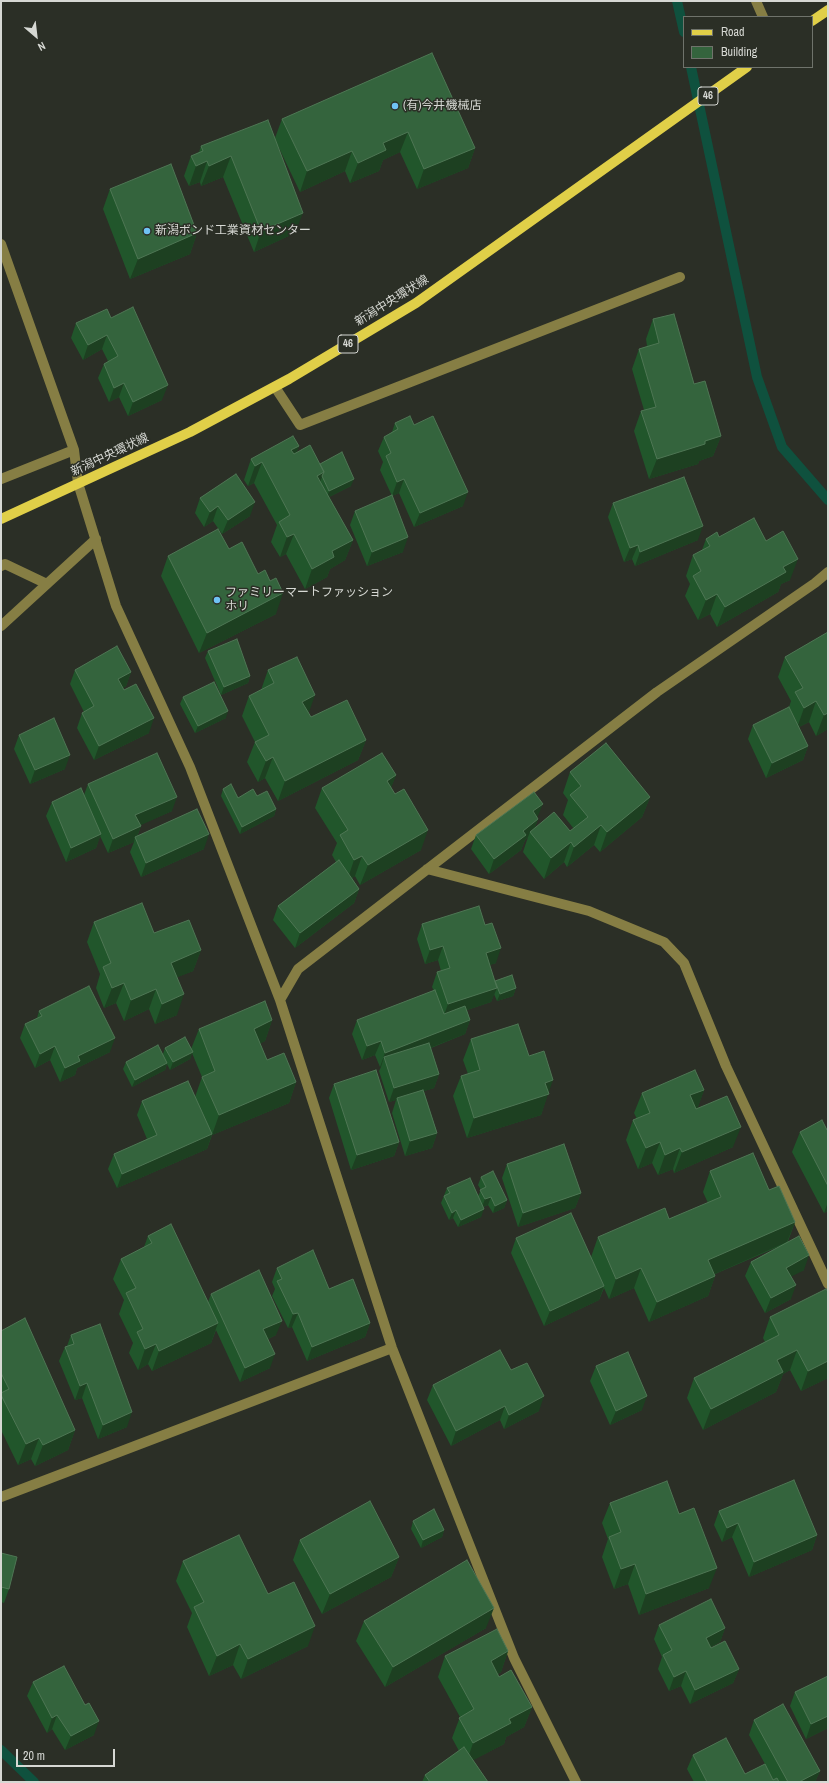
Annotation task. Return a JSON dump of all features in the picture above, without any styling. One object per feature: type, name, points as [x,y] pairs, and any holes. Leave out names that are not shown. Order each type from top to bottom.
[{"type":"main road","points":[[813,20],[828,10]]},
{"type":"main road","name":"新潟中央環状線","points":[[1,519],[190,432],[275,387],[416,303],[668,125],[746,68]]},
{"type":"street","points":[[756,1],[763,16]]},
{"type":"street","points":[[1,244],[74,450],[78,484],[116,606],[190,767],[280,1000],[392,1348],[514,1658],[576,1782]]},
{"type":"street","points":[[275,387],[300,425],[680,277]]},
{"type":"street","points":[[1,479],[74,450]]},
{"type":"street","points":[[1,626],[96,540]]},
{"type":"street","points":[[1,566],[5,564],[47,584]]},
{"type":"street","points":[[280,1000],[298,969],[657,692],[815,583],[828,572]]},
{"type":"street","points":[[427,869],[589,911],[664,942],[684,963],[726,1066],[828,1284]]},
{"type":"street","points":[[1,1497],[392,1348]]},
{"type":"building","name":"(有)今井機械店","points":[[432,53],[475,148],[424,169],[408,132],[383,143],[386,150],[358,163],[352,151],[307,171],[282,119]]},
{"type":"building","points":[[268,120],[303,213],[261,231],[231,156],[209,166],[207,161],[196,166],[191,156],[203,151],[201,146]]},
{"type":"building","name":"新潟ボンド工業資材センター","points":[[171,164],[197,233],[138,259],[110,189]]},
{"type":"building","points":[[133,307],[168,385],[133,402],[124,383],[114,388],[104,364],[118,356],[107,335],[88,345],[76,323],[107,309],[111,318]]},
{"type":"building","points":[[674,314],[694,384],[705,381],[721,436],[705,441],[705,444],[657,459],[641,411],[656,407],[639,349],[659,343],[653,319]]},
{"type":"building","points":[[410,416],[414,425],[433,416],[468,492],[420,513],[404,479],[397,482],[386,456],[391,453],[384,437],[398,429],[395,423]]},
{"type":"building","points":[[293,436],[299,446],[291,450],[294,454],[310,445],[324,472],[317,476],[353,540],[332,551],[334,557],[312,569],[294,534],[287,537],[279,522],[290,515],[262,462],[255,466],[251,459]]},
{"type":"building","points":[[342,452],[354,479],[329,491],[322,476],[324,472],[320,464]]},
{"type":"building","points":[[236,474],[255,502],[228,520],[218,506],[210,512],[200,498]]},
{"type":"building","points":[[684,477],[703,526],[640,552],[638,545],[630,548],[613,503]]},
{"type":"building","points":[[392,495],[408,537],[372,552],[355,511]]},
{"type":"building","points":[[754,518],[766,541],[783,531],[798,559],[783,567],[786,572],[725,607],[717,594],[706,600],[693,576],[701,571],[693,555],[710,546],[706,539],[717,532],[719,537]]},
{"type":"building","name":"ファミリーマートファッション ホリ","points":[[218,529],[229,549],[242,542],[258,574],[265,570],[270,581],[276,578],[283,593],[207,633],[168,556]]},
{"type":"building","points":[[828,632],[828,713],[824,715],[816,701],[804,708],[795,692],[803,688],[785,657]]},
{"type":"building","points":[[237,639],[250,676],[224,687],[208,651]]},
{"type":"building","points":[[117,646],[131,672],[118,679],[124,690],[136,684],[154,718],[99,746],[82,713],[94,706],[75,670]]},
{"type":"building","points":[[297,657],[315,695],[302,702],[311,717],[347,700],[366,740],[285,781],[273,757],[266,761],[255,742],[269,735],[249,696],[274,683],[268,670]]},
{"type":"building","points":[[214,682],[228,711],[198,726],[183,697]]},
{"type":"building","points":[[789,707],[808,746],[772,763],[753,725]]},
{"type":"building","points":[[54,718],[70,755],[35,770],[19,735]]},
{"type":"building","points":[[606,743],[650,797],[607,832],[601,825],[574,847],[571,842],[551,858],[530,832],[554,812],[570,831],[588,817],[570,795],[581,786],[570,772]]},
{"type":"building","points":[[157,753],[177,797],[135,815],[141,826],[113,839],[88,784]]},
{"type":"building","points":[[382,753],[396,775],[387,781],[395,794],[404,789],[428,830],[368,865],[362,856],[354,860],[340,835],[348,830],[322,788]]},
{"type":"building","points":[[231,784],[238,798],[253,789],[257,796],[267,791],[276,809],[242,827],[223,789]]},
{"type":"building","points":[[81,788],[101,834],[71,848],[52,802]]},
{"type":"building","points":[[534,792],[543,804],[533,811],[538,819],[523,831],[526,835],[494,859],[476,835]]},
{"type":"building","points":[[197,809],[209,834],[146,863],[135,837]]},
{"type":"building","points":[[339,860],[359,889],[300,933],[278,906]]},
{"type":"building","points":[[142,903],[154,933],[189,920],[201,950],[171,963],[184,994],[162,1004],[156,989],[131,1000],[124,983],[112,988],[103,967],[111,963],[94,922]]},
{"type":"building","points":[[479,906],[485,925],[492,923],[501,948],[486,953],[497,988],[448,1004],[437,972],[450,968],[443,946],[430,950],[422,924]]},
{"type":"building","points":[[512,975],[516,988],[500,994],[495,981]]},
{"type":"building","points":[[89,986],[115,1038],[78,1056],[80,1061],[65,1068],[55,1046],[40,1054],[25,1024],[42,1016],[39,1011]]},
{"type":"building","points":[[435,990],[444,1014],[465,1006],[470,1020],[385,1053],[381,1041],[367,1046],[357,1020]]},
{"type":"building","points":[[265,1001],[272,1020],[254,1029],[267,1060],[284,1053],[296,1082],[219,1115],[202,1077],[215,1071],[199,1029]]},
{"type":"building","points":[[518,1024],[529,1056],[544,1051],[553,1080],[545,1083],[549,1094],[474,1118],[461,1076],[480,1070],[471,1039]]},
{"type":"building","points":[[185,1037],[193,1052],[173,1062],[165,1048]]},
{"type":"building","points":[[429,1043],[439,1074],[394,1088],[384,1057]]},
{"type":"building","points":[[158,1045],[167,1063],[135,1080],[126,1062]]},
{"type":"building","points":[[376,1070],[399,1142],[357,1155],[334,1084]]},
{"type":"building","points":[[695,1070],[704,1090],[690,1095],[696,1109],[727,1096],[741,1127],[682,1152],[680,1148],[665,1155],[660,1142],[646,1148],[633,1120],[650,1113],[642,1093]]},
{"type":"building","points":[[188,1081],[212,1134],[122,1174],[114,1154],[157,1135],[142,1101]]},
{"type":"building","points":[[423,1090],[437,1133],[410,1141],[397,1098]]},
{"type":"building","points":[[822,1120],[827,1130],[828,1129],[828,1186],[800,1132]]},
{"type":"building","points":[[564,1144],[581,1193],[523,1213],[507,1164]]},
{"type":"building","points":[[753,1153],[769,1190],[779,1186],[795,1222],[708,1260],[715,1276],[657,1302],[641,1268],[616,1279],[598,1237],[665,1208],[669,1219],[721,1197],[710,1171]]},
{"type":"building","points":[[493,1171],[507,1200],[495,1206],[491,1197],[485,1199],[480,1190],[486,1187],[481,1177]]},
{"type":"building","points":[[470,1178],[484,1209],[461,1220],[456,1210],[452,1213],[444,1196],[450,1193],[447,1188]]},
{"type":"building","points":[[571,1213],[604,1286],[550,1311],[516,1238]]},
{"type":"building","points":[[171,1224],[218,1323],[159,1351],[156,1344],[145,1349],[137,1332],[143,1329],[126,1293],[136,1288],[121,1259],[152,1243],[148,1236]]},
{"type":"building","points":[[799,1236],[809,1255],[786,1268],[796,1285],[771,1298],[751,1262]]},
{"type":"building","points":[[313,1250],[329,1289],[353,1279],[370,1323],[312,1347],[298,1313],[293,1314],[277,1281],[282,1279],[277,1268]]},
{"type":"building","points":[[259,1270],[282,1321],[263,1329],[275,1354],[245,1368],[211,1294]]},
{"type":"building","points":[[826,1289],[828,1292],[828,1361],[808,1371],[797,1350],[777,1360],[783,1372],[711,1409],[694,1378],[779,1335],[770,1317]]},
{"type":"building","points":[[25,1318],[75,1430],[43,1445],[39,1438],[26,1444],[1,1395],[1,1393],[9,1389],[1,1373],[1,1331]]},
{"type":"building","points":[[100,1324],[132,1412],[103,1425],[87,1383],[80,1386],[65,1347],[74,1344],[71,1335]]},
{"type":"building","points":[[500,1350],[511,1370],[527,1363],[544,1396],[509,1415],[505,1406],[456,1431],[433,1385]]},
{"type":"building","points":[[628,1352],[647,1396],[616,1411],[596,1366]]},
{"type":"building","points":[[794,1480],[817,1535],[754,1562],[738,1523],[727,1528],[719,1511]]},
{"type":"building","points":[[667,1481],[679,1514],[694,1508],[717,1568],[646,1594],[635,1564],[621,1569],[609,1537],[621,1532],[610,1503]]},
{"type":"building","points":[[370,1501],[399,1557],[330,1594],[300,1540]]},
{"type":"building","points":[[434,1509],[444,1530],[423,1540],[413,1521]]},
{"type":"building","points":[[239,1535],[268,1594],[294,1582],[315,1626],[248,1659],[240,1644],[217,1656],[194,1607],[204,1602],[183,1561]]},
{"type":"building","points":[[1,1553],[17,1557],[9,1589],[1,1587]]},
{"type":"building","points":[[467,1560],[494,1608],[393,1667],[364,1621]]},
{"type":"building","points":[[711,1599],[725,1628],[706,1638],[711,1648],[725,1641],[739,1669],[695,1690],[686,1671],[674,1677],[663,1655],[672,1650],[659,1625]]},
{"type":"building","points":[[497,1629],[508,1651],[491,1661],[499,1677],[511,1670],[532,1707],[509,1719],[511,1723],[473,1743],[459,1718],[474,1709],[445,1656]]},
{"type":"building","points":[[64,1666],[85,1705],[89,1703],[99,1721],[71,1736],[57,1715],[52,1718],[33,1682]]},
{"type":"building","points":[[828,1676],[828,1716],[811,1724],[795,1692]]},
{"type":"building","points":[[783,1704],[820,1771],[799,1782],[788,1782],[754,1720]]},
{"type":"building","points":[[726,1738],[745,1774],[765,1764],[773,1780],[777,1778],[779,1782],[707,1782],[693,1755]]},
{"type":"building","points":[[464,1747],[488,1782],[430,1782],[425,1775]]},
{"type":"waterway","points":[[677,1],[683,28]]},
{"type":"waterway","points":[[691,68],[757,377],[782,447],[828,500]]},
{"type":"waterway","points":[[1,1750],[34,1782]]},
{"type":"place","name":"(有)今井機械店","points":[[395,106]]},
{"type":"place","name":"新潟ボンド工業資材センター","points":[[147,231]]},
{"type":"place","name":"ファミリーマートファッション ホリ","points":[[217,600]]}]
